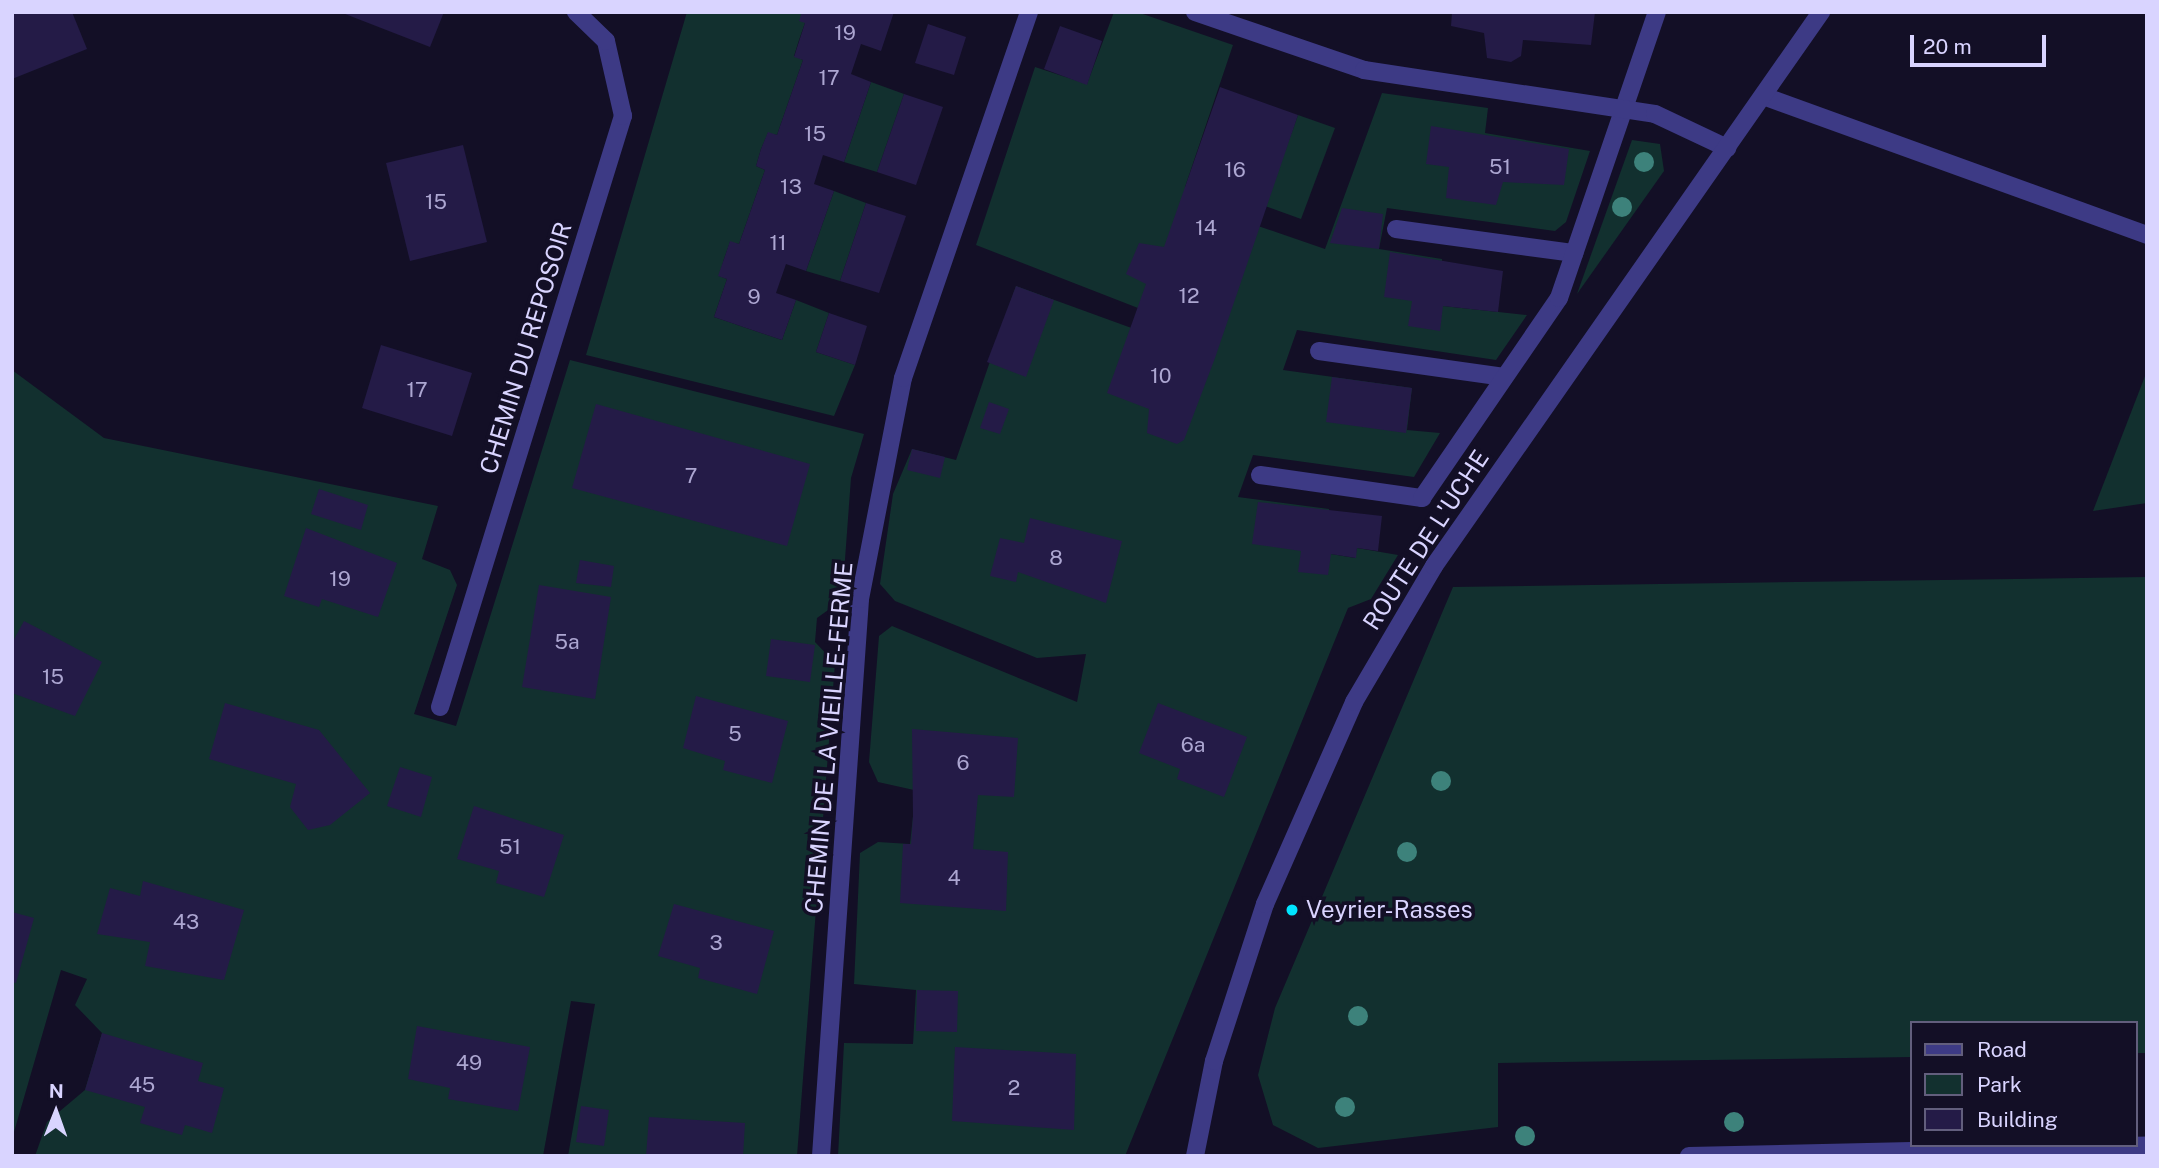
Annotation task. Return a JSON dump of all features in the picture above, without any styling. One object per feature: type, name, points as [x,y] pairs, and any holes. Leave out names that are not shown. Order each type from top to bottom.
[{"type":"street","name":"CHEMIN DU REPOSOIR","points":[[440,707],[623,116],[606,41],[576,12]]},
{"type":"street","name":"CHEMIN DE LA VIEILLE-FERME","points":[[821,1156],[860,599],[903,378],[1029,12]]},
{"type":"street","points":[[1195,12],[1364,70],[1656,114],[1727,148]]},
{"type":"street","points":[[1260,475],[1422,498],[1559,298],[1657,12]]},
{"type":"street","name":"ROUTE DE L'UCHE","points":[[1195,1156],[1214,1061],[1265,904],[1354,702],[1434,566],[1727,148],[1766,97],[1821,12]]},
{"type":"street","points":[[1766,97],[2147,235]]},
{"type":"street","points":[[1396,229],[1574,253]]},
{"type":"street","points":[[1319,351],[1504,377]]},
{"type":"street","points":[[1689,1156],[2103,1147]]},
{"type":"green space","points":[[687,12],[819,12],[805,23],[799,40],[794,56],[803,60],[777,135],[768,133],[761,149],[756,166],[765,170],[739,244],[730,242],[724,259],[719,276],[727,279],[714,317],[782,340],[796,300],[829,313],[816,352],[855,365],[834,416],[586,355]]},
{"type":"green space","points":[[1114,12],[1137,12],[1233,45],[1185,187],[1258,226],[1325,249],[1382,93],[1488,108],[1485,133],[1590,151],[1566,222],[1555,231],[1387,208],[1379,249],[1442,259],[1443,306],[1527,315],[1496,360],[1297,330],[1283,370],[1412,388],[1407,430],[1440,433],[1414,477],[1253,455],[1238,497],[1329,509],[1331,554],[1355,558],[1357,548],[1398,555],[1371,599],[1348,608],[1125,1156],[838,1156],[844,1043],[913,1044],[916,990],[854,984],[860,853],[878,842],[910,844],[913,816],[914,790],[878,782],[869,762],[879,636],[892,626],[1077,702],[1086,654],[1037,658],[895,601],[880,584],[893,494],[912,449],[956,460],[1016,286],[1214,358],[1138,308],[976,245],[1035,67],[1087,84]]},
{"type":"green space","points":[[871,82],[904,94],[877,172],[844,162]]},
{"type":"green space","points":[[1298,115],[1335,128],[1301,219],[1265,206]]},
{"type":"green space","points":[[1632,140],[1660,144],[1664,171],[1577,294]]},
{"type":"green space","points":[[834,191],[866,203],[840,281],[806,271]]},
{"type":"green space","points":[[570,360],[864,434],[851,478],[842,600],[817,618],[815,642],[835,663],[797,1156],[568,1156],[595,1004],[571,1001],[543,1156],[35,1156],[47,1122],[85,1090],[102,1033],[75,1005],[87,979],[61,970],[12,1139],[12,370],[104,438],[438,506],[422,559],[450,570],[457,585],[414,714],[456,726]]},
{"type":"green space","points":[[2147,371],[2147,503],[2093,511]]},
{"type":"green space","points":[[2147,577],[2147,1053],[2138,1053],[2138,1021],[1910,1021],[1910,1057],[1498,1063],[1498,1127],[1318,1148],[1273,1125],[1258,1075],[1275,1008],[1453,587]]},
{"type":"building","points":[[12,12],[72,12],[87,49],[12,79]]},
{"type":"building","points":[[340,12],[444,12],[430,47]]},
{"type":"building","points":[[802,12],[894,12],[881,51],[861,44],[851,74],[871,82],[844,162],[823,155],[814,184],[834,191],[806,271],[786,264],[776,293],[796,300],[782,340],[714,317],[727,279],[718,276],[730,241],[739,244],[765,170],[756,166],[761,149],[768,132],[777,135],[803,60],[794,57],[805,23],[799,21]]},
{"type":"building","points":[[1452,12],[1595,12],[1591,45],[1523,40],[1521,56],[1511,62],[1487,58],[1484,33],[1451,26]]},
{"type":"building","points":[[928,24],[966,37],[954,75],[915,63]]},
{"type":"building","points":[[1060,26],[1102,41],[1087,85],[1044,69]]},
{"type":"building","points":[[1220,87],[1298,115],[1215,358],[1184,440],[1177,444],[1147,433],[1149,409],[1107,393],[1146,284],[1126,274],[1139,243],[1164,247]]},
{"type":"building","points":[[904,94],[943,107],[916,185],[877,172]]},
{"type":"building","points":[[1431,126],[1569,149],[1564,185],[1503,182],[1496,205],[1446,198],[1449,167],[1426,164]]},
{"type":"building","points":[[463,145],[487,242],[410,261],[386,163]]},
{"type":"building","points":[[866,203],[906,216],[879,293],[840,281]]},
{"type":"building","points":[[1342,208],[1383,214],[1379,249],[1330,243]]},
{"type":"building","points":[[1390,252],[1503,271],[1498,312],[1443,306],[1440,331],[1408,326],[1412,301],[1384,297]]},
{"type":"building","points":[[1016,286],[1054,300],[1026,377],[987,362]]},
{"type":"building","points":[[829,313],[867,326],[855,365],[816,352]]},
{"type":"building","points":[[381,345],[472,373],[452,436],[362,408]]},
{"type":"building","points":[[1332,377],[1412,388],[1406,433],[1326,422]]},
{"type":"building","points":[[989,402],[1009,409],[1000,434],[980,428]]},
{"type":"building","points":[[596,404],[810,464],[787,546],[572,488]]},
{"type":"building","points":[[912,449],[945,457],[940,478],[907,470]]},
{"type":"building","points":[[319,489],[368,505],[361,530],[311,514]]},
{"type":"building","points":[[1258,502],[1382,516],[1378,551],[1357,548],[1356,558],[1331,554],[1328,575],[1298,572],[1301,551],[1252,544]]},
{"type":"building","points":[[1030,518],[1122,541],[1106,603],[1018,572],[1016,582],[990,576],[1000,538],[1024,543]]},
{"type":"building","points":[[306,528],[397,563],[378,617],[322,599],[319,607],[284,596]]},
{"type":"building","points":[[580,560],[614,566],[611,587],[576,583]]},
{"type":"building","points":[[539,585],[611,597],[595,699],[522,687]]},
{"type":"building","points":[[24,621],[102,662],[75,716],[12,693],[12,643]]},
{"type":"building","points":[[771,639],[815,645],[810,682],[766,676]]},
{"type":"building","points":[[696,696],[788,721],[772,783],[723,770],[725,761],[683,748]]},
{"type":"building","points":[[225,703],[319,730],[370,793],[330,825],[308,830],[290,807],[296,784],[209,759]]},
{"type":"building","points":[[1158,703],[1247,737],[1224,797],[1177,779],[1180,769],[1139,753]]},
{"type":"building","points":[[912,729],[1018,738],[1014,797],[978,795],[973,849],[1008,852],[1006,911],[900,903],[903,844],[911,844],[913,816]]},
{"type":"building","points":[[400,767],[432,777],[421,817],[387,806]]},
{"type":"building","points":[[474,806],[564,835],[544,897],[496,883],[499,871],[457,859]]},
{"type":"building","points":[[143,881],[244,910],[224,980],[145,966],[150,942],[97,934],[110,888],[140,896]]},
{"type":"building","points":[[674,904],[774,931],[757,994],[698,978],[700,968],[658,956]]},
{"type":"building","points":[[12,912],[34,918],[16,983],[12,982]]},
{"type":"building","points":[[917,990],[958,991],[957,1032],[916,1031]]},
{"type":"building","points":[[417,1026],[530,1047],[518,1111],[448,1099],[450,1088],[408,1079]]},
{"type":"building","points":[[102,1033],[203,1063],[198,1081],[224,1088],[212,1133],[185,1125],[182,1135],[140,1123],[145,1107],[85,1090]]},
{"type":"building","points":[[955,1047],[1076,1054],[1074,1130],[952,1121]]},
{"type":"building","points":[[581,1106],[609,1110],[604,1146],[576,1142]]},
{"type":"building","points":[[649,1117],[745,1123],[743,1156],[646,1156]]},
{"type":"place","name":"Veyrier-Rasses","points":[[1292,910]]}]
